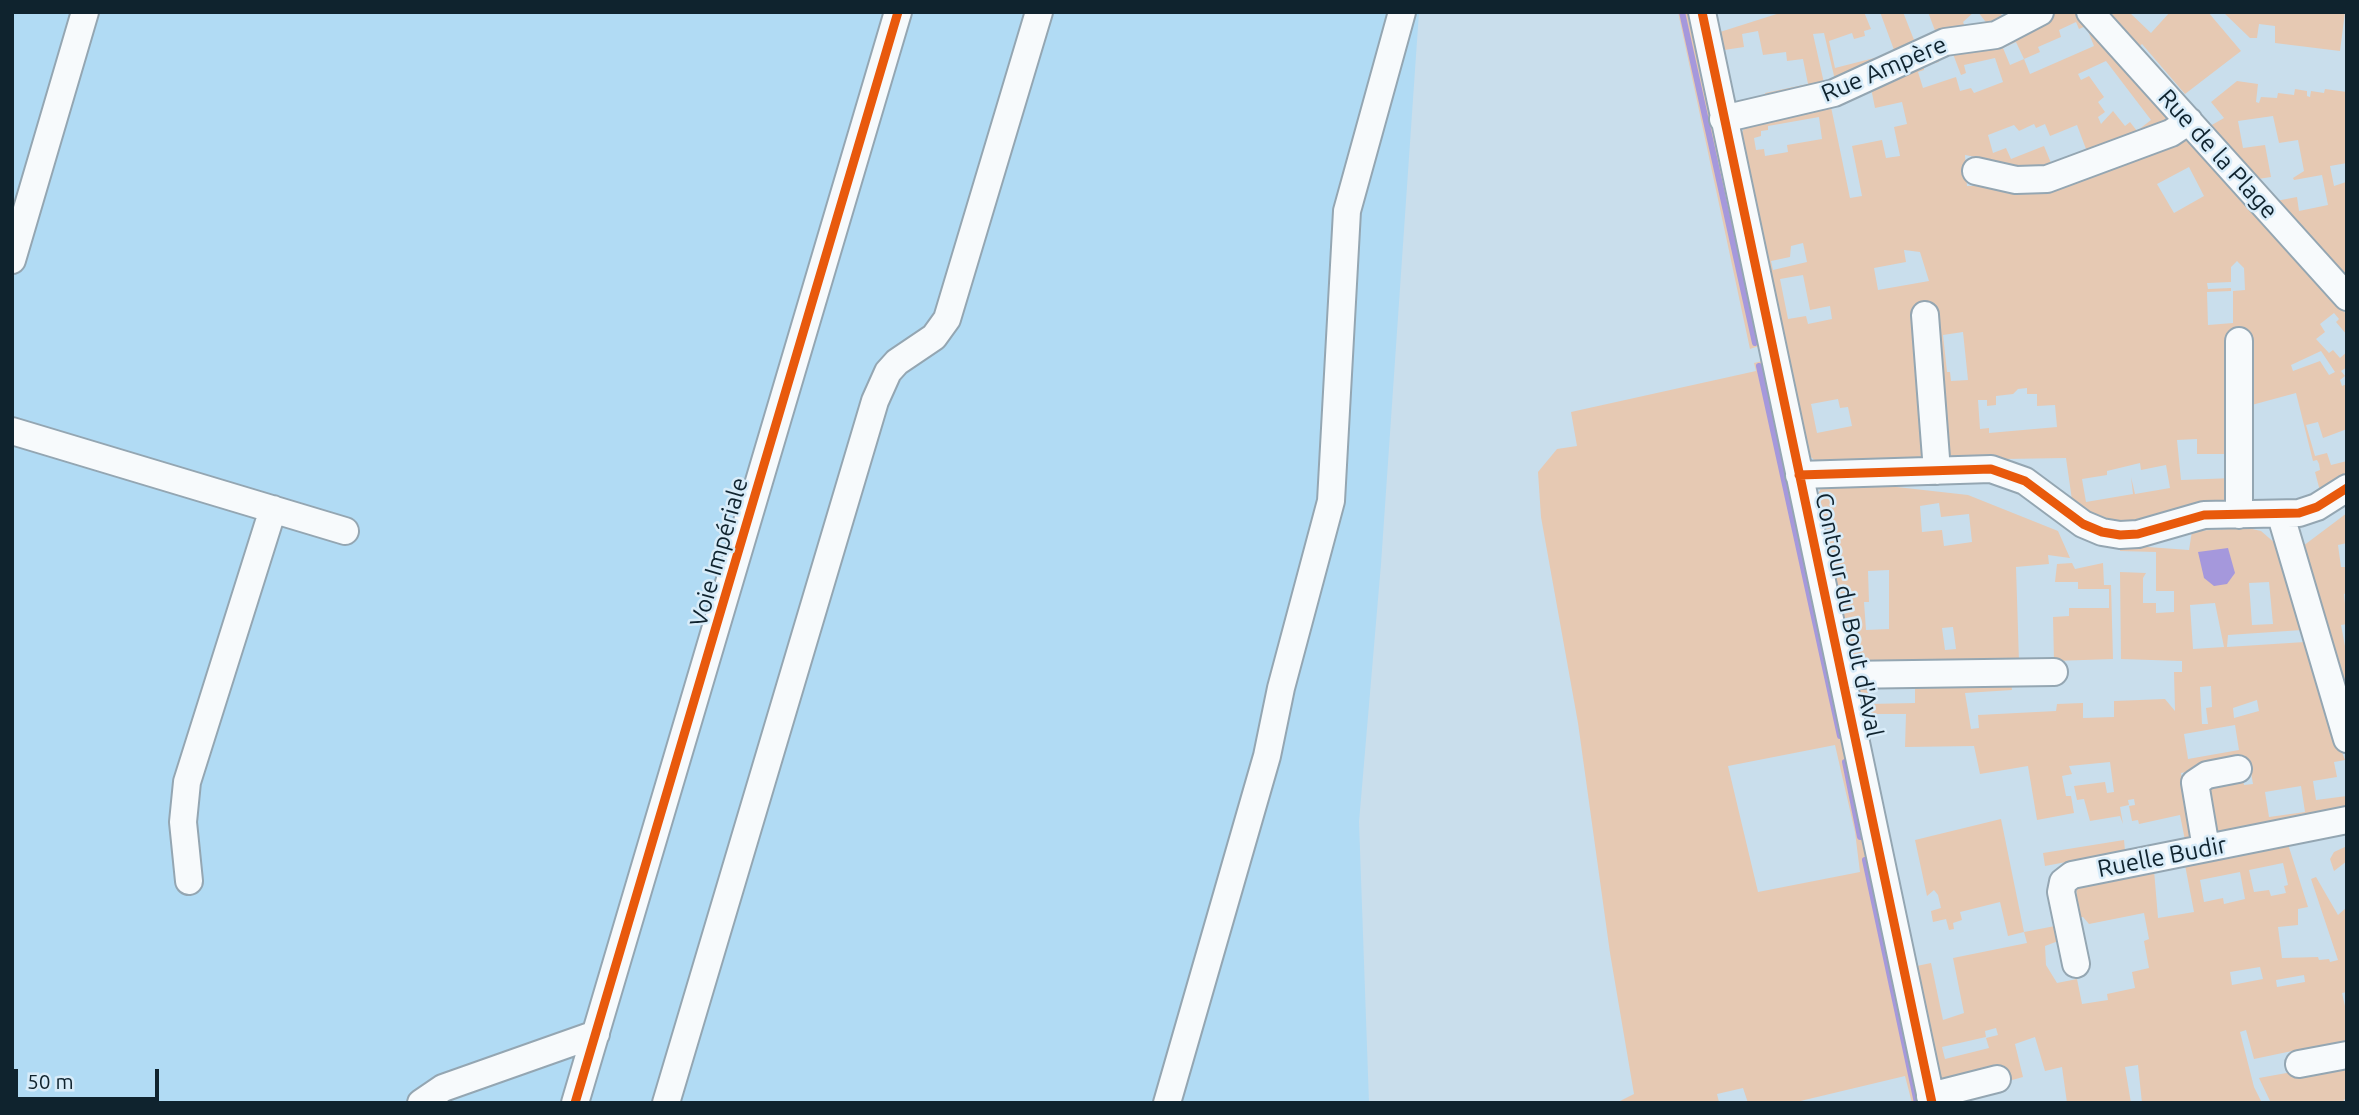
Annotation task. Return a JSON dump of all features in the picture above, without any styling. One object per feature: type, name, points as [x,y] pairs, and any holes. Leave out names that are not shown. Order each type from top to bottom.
[{"type":"street","points":[[12,260],[85,12]]},
{"type":"street","name":"Voie Impériale","points":[[575,1103],[898,12]]},
{"type":"street","points":[[666,1103],[875,401],[888,372],[897,362],[933,337],[947,319],[1039,12]]},
{"type":"street","points":[[1167,1103],[1264,768],[1279,695],[1328,511],[1347,211],[1402,12]]},
{"type":"street","name":"Contour du Bout d'Aval","points":[[1702,12],[1931,1099]]},
{"type":"street","name":"Rue Ampère","points":[[1723,119],[1834,93],[1945,42],[1996,35],[2040,12]]},
{"type":"street","name":"Rue de la Plage","points":[[2090,12],[2347,296]]},
{"type":"street","points":[[1976,171],[2016,180],[2047,179],[2171,133],[2189,121]]},
{"type":"street","points":[[1925,315],[1937,471]]},
{"type":"street","points":[[2239,341],[2239,515]]},
{"type":"street","points":[[12,430],[345,531]]},
{"type":"street","points":[[1799,475],[1991,469],[2025,481],[2083,524],[2111,534],[2138,534],[2204,515],[2281,516],[2309,510],[2347,488]]},
{"type":"street","points":[[189,881],[183,822],[187,782],[273,509]]},
{"type":"street","points":[[2281,516],[2347,738]]},
{"type":"street","points":[[1843,675],[2054,672]]},
{"type":"street","points":[[2206,848],[2195,783],[2207,775],[2238,769]]},
{"type":"street","name":"Ruelle Budir","points":[[2076,964],[2061,898],[2061,887],[2067,878],[2079,873],[2347,820]]},
{"type":"street","points":[[421,1103],[443,1088],[596,1034]]},
{"type":"street","points":[[2299,1064],[2347,1055]]},
{"type":"street","points":[[1931,1099],[1997,1079]]},
{"type":"shaded area","points":[[12,12],[1419,12],[1381,564],[1359,822],[1369,1103],[12,1103]]},
{"type":"shaded area","points":[[1678,12],[1694,12],[1762,345],[1750,349]]},
{"type":"shaded area","points":[[1783,12],[1864,12],[1871,29],[1864,31],[1865,36],[1854,39],[1852,33],[1829,41],[1835,68],[1878,57],[1879,64],[1835,80],[1824,33],[1813,34],[1824,83],[1766,101],[1765,93],[1808,84],[1803,59],[1787,61],[1786,52],[1763,55],[1758,31],[1742,34],[1744,47],[1724,50],[1720,32]]},
{"type":"shaded area","points":[[1880,12],[1903,12],[1916,45],[1897,58]]},
{"type":"shaded area","points":[[1928,12],[1974,12],[1963,22],[1965,27],[1937,36]]},
{"type":"shaded area","points":[[1978,12],[1999,12],[2003,16],[2008,12],[2023,12],[1992,30]]},
{"type":"shaded area","points":[[2056,12],[2076,12],[2172,122],[2112,148],[2019,173],[1996,161],[1965,155],[1967,186],[2008,185],[2183,135],[2347,315],[2347,335],[2336,322],[2339,319],[2334,313],[2320,324],[2325,332],[2316,339],[2329,353],[2333,350],[2340,358],[2347,352],[2347,367],[2341,371],[2345,376],[2340,380],[2342,386],[2347,384],[2347,429],[2323,438],[2318,422],[2306,425],[2315,456],[2327,453],[2331,465],[2347,461],[2347,473],[2320,491],[2315,472],[2320,470],[2319,464],[2317,460],[2313,461],[2296,393],[2248,406],[2233,454],[2197,454],[2197,439],[2177,440],[2181,480],[2233,478],[2234,503],[2137,521],[2116,523],[2073,507],[2066,458],[1943,460],[1931,456],[1923,461],[1819,464],[1805,452],[1739,139],[1745,126],[1831,107],[1850,198],[1862,196],[1852,146],[1882,140],[1886,158],[1900,156],[1894,127],[1907,124],[1902,102],[1875,108],[1871,88],[1938,58],[1939,62],[1924,66],[1924,70],[1918,72],[1923,88],[1956,77],[1960,91],[1971,88],[1974,93],[2003,82],[1995,58],[1964,65],[1966,73],[1961,75],[1953,54],[1940,57],[1957,50],[2000,42]],"holes":[[[2076,22],[2079,29],[2086,26],[2094,46],[2030,74],[2024,59],[2040,52],[2038,47],[2061,37],[2059,30]],[[2016,42],[2024,59],[2010,65],[2003,48]],[[2106,61],[2151,120],[2137,131],[2130,122],[2125,126],[2113,111],[2101,124],[2098,117],[2105,112],[2098,102],[2104,97],[2089,76],[2081,80],[2078,74]],[[1819,117],[1822,139],[1787,145],[1788,152],[1765,156],[1764,149],[1756,150],[1754,138],[1761,136],[1761,131],[1768,130],[1768,126]],[[2034,124],[2036,128],[2045,124],[2050,136],[2077,125],[2086,149],[2051,163],[2044,146],[2011,159],[2006,148],[1993,153],[1988,135],[2014,125],[2019,131]],[[2189,167],[2204,196],[2174,213],[2157,184]],[[1803,243],[1807,262],[1773,270],[1771,261],[1790,257],[1791,246]],[[1904,250],[1920,252],[1929,281],[1878,290],[1874,268],[1906,262]],[[2237,261],[2244,268],[2245,290],[2233,291],[2233,323],[2208,325],[2207,292],[2231,291],[2231,288],[2208,289],[2207,283],[2231,282],[2231,267]],[[1803,275],[1810,310],[1830,306],[1832,319],[1808,324],[1806,316],[1788,319],[1780,279]],[[1963,332],[1968,380],[1951,381],[1950,372],[1947,372],[1943,335]],[[2321,351],[2335,372],[2329,375],[2320,361],[2293,371],[2291,365]],[[2027,388],[2027,394],[2037,394],[2037,406],[2055,405],[2057,427],[1989,433],[1989,428],[1980,429],[1978,400],[1987,400],[1987,406],[1996,405],[1996,396],[2013,394],[2018,389]],[[1838,399],[1840,408],[1848,407],[1852,426],[1817,433],[1811,404]],[[2140,463],[2141,470],[2166,465],[2170,488],[2135,494],[2131,477],[2133,494],[2086,502],[2082,479],[2107,475],[2107,471]]]},
{"type":"shaded area","points":[[2110,12],[2129,12],[2151,33],[2170,12],[2208,12],[2241,51],[2185,94],[2142,44],[2139,47]]},
{"type":"shaded area","points":[[2223,12],[2345,12],[2340,51],[2275,43],[2275,26],[2259,24],[2257,38],[2250,38]]},
{"type":"shaded area","points":[[2237,81],[2258,84],[2256,102],[2259,103],[2261,97],[2277,98],[2278,93],[2294,95],[2295,89],[2307,91],[2307,96],[2310,97],[2311,91],[2324,93],[2325,89],[2347,92],[2347,163],[2330,166],[2334,186],[2346,182],[2347,278],[2276,201],[2297,197],[2299,211],[2328,205],[2322,175],[2293,178],[2304,171],[2298,140],[2279,143],[2273,116],[2238,121],[2243,148],[2265,145],[2271,177],[2258,179],[2210,126],[2224,118],[2211,102]]},
{"type":"shaded area","points":[[1762,361],[1925,1103],[1912,1103],[1905,1076],[1792,1103],[1748,1103],[1743,1088],[1717,1094],[1719,1102],[1715,1103],[1616,1103],[1634,1094],[1610,953],[1578,723],[1541,517],[1538,472],[1557,449],[1577,446],[1571,412],[1756,371],[1754,363]],"holes":[[[1835,745],[1855,832],[1860,872],[1758,892],[1728,766]]]},
{"type":"shaded area","points":[[1870,484],[1968,495],[2058,531],[2070,558],[2048,555],[2049,564],[2016,567],[2019,662],[1852,665],[1816,497],[1823,485]],"holes":[[[1939,503],[1941,517],[1969,514],[1972,542],[1944,546],[1942,530],[1922,532],[1920,506]],[[1889,570],[1889,629],[1866,630],[1864,602],[1869,602],[1868,571]],[[1953,627],[1956,649],[1945,650],[1942,628]]]},
{"type":"shaded area","points":[[2347,513],[2347,543],[2338,545],[2341,567],[2345,567],[2347,575],[2347,593],[2344,594],[2347,624],[2341,625],[2347,657],[2347,711],[2303,546]]},
{"type":"shaded area","points":[[2248,528],[2261,531],[2276,544],[2302,630],[2228,635],[2227,647],[2305,642],[2331,735],[2336,737],[2345,760],[2334,762],[2337,777],[2313,781],[2316,800],[2347,796],[2347,811],[2217,834],[2211,830],[2205,788],[2242,775],[2244,785],[2253,784],[2249,761],[2181,773],[2193,839],[2185,840],[2180,815],[2139,824],[2138,820],[2132,821],[2129,806],[2135,805],[2134,799],[2128,800],[2129,805],[2120,807],[2123,824],[2120,816],[2090,821],[2084,799],[2077,800],[2074,786],[2105,782],[2107,793],[2114,792],[2110,762],[2069,766],[2072,774],[2062,776],[2066,796],[2071,796],[2074,813],[2037,820],[2028,766],[1980,774],[1974,746],[1905,747],[1906,714],[1863,714],[1858,684],[1868,684],[1869,704],[1915,703],[1915,687],[2011,681],[2012,690],[1965,693],[1971,729],[1979,728],[1978,715],[2056,711],[2057,704],[2083,703],[2083,718],[2114,717],[2114,701],[2165,699],[2175,711],[2174,672],[2182,672],[2182,661],[2121,659],[2120,572],[2146,573],[2143,578],[2143,603],[2156,603],[2156,613],[2174,612],[2174,591],[2156,591],[2156,552],[2120,551],[2120,545],[2189,550],[2192,531]],"holes":[[[2269,582],[2273,624],[2252,625],[2249,583]],[[2215,603],[2224,647],[2193,649],[2190,605]],[[2211,686],[2212,707],[2206,708],[2208,724],[2202,724],[2200,687]],[[2257,700],[2259,711],[2234,718],[2233,708]],[[2235,725],[2239,750],[2188,759],[2184,734]],[[2301,786],[2305,812],[2269,817],[2265,792]]]},
{"type":"shaded area","points":[[2228,548],[2235,573],[2227,584],[2214,586],[2204,578],[2198,552]]},
{"type":"shaded area","points":[[2072,563],[2075,569],[2103,563],[2104,585],[2111,585],[2113,659],[2054,661],[2053,617],[2069,616],[2069,608],[2109,608],[2109,589],[2078,589],[2078,582],[2055,582],[2057,564]]},
{"type":"shaded area","points":[[2001,819],[2024,932],[2008,936],[2000,902],[1960,912],[1962,920],[1953,923],[1954,929],[1949,930],[1946,919],[1933,922],[1931,911],[1941,908],[1934,890],[1927,896],[1915,840]]},
{"type":"shaded area","points":[[2124,840],[2125,851],[2045,866],[2043,853]]},
{"type":"shaded area","points":[[2287,841],[2308,907],[2298,909],[2298,925],[2278,927],[2282,958],[2318,957],[2319,960],[2329,959],[2330,962],[2338,960],[2311,879],[2316,877],[2338,915],[2347,907],[2347,992],[2342,993],[2347,1015],[2347,1049],[2294,1059],[2292,1051],[2254,1059],[2246,1030],[2240,1032],[2254,1087],[2262,1103],[2142,1103],[2138,1065],[2125,1067],[2131,1103],[2067,1103],[2062,1067],[2045,1071],[2035,1037],[2015,1044],[2023,1077],[1943,1099],[1912,967],[1931,963],[1943,1020],[1964,1013],[1953,958],[2027,943],[2024,932],[2055,926],[2061,940],[2045,946],[2046,965],[2057,983],[2077,979],[2082,1004],[2108,1000],[2107,994],[2135,988],[2132,972],[2149,968],[2144,941],[2149,939],[2144,913],[2089,924],[2083,917],[2079,917],[2076,887],[2154,870],[2158,918],[2194,912],[2185,865]],"holes":[[[2283,863],[2288,885],[2284,886],[2286,893],[2271,896],[2269,890],[2254,892],[2249,870]],[[2240,872],[2245,899],[2224,904],[2223,898],[2204,902],[2200,880]],[[2260,967],[2263,979],[2232,985],[2230,972]],[[2304,975],[2305,982],[2277,987],[2276,980]],[[1996,1028],[1998,1035],[1986,1038],[1989,1048],[1945,1059],[1942,1047],[1986,1037],[1985,1031]]]},
{"type":"shaded area","points":[[2347,846],[2347,861],[2334,871],[2330,859],[2334,852]]},
{"type":"shaded area","points":[[2347,1062],[2347,1096],[2342,1103],[2271,1103],[2259,1078]]},
{"type":"waterway","points":[[1682,12],[1755,343]]},
{"type":"waterway","points":[[1759,366],[1840,736]]},
{"type":"waterway","points":[[1845,762],[1860,837]]},
{"type":"waterway","points":[[1865,860],[1917,1103]]},
{"type":"cycle path","points":[[575,1103],[898,12]]},
{"type":"cycle path","points":[[1702,12],[1932,1103]]},
{"type":"cycle path","points":[[1799,475],[1991,469],[2025,481],[2083,524],[2102,532],[2120,535],[2138,534],[2204,515],[2299,513],[2317,507],[2347,488]]}]
